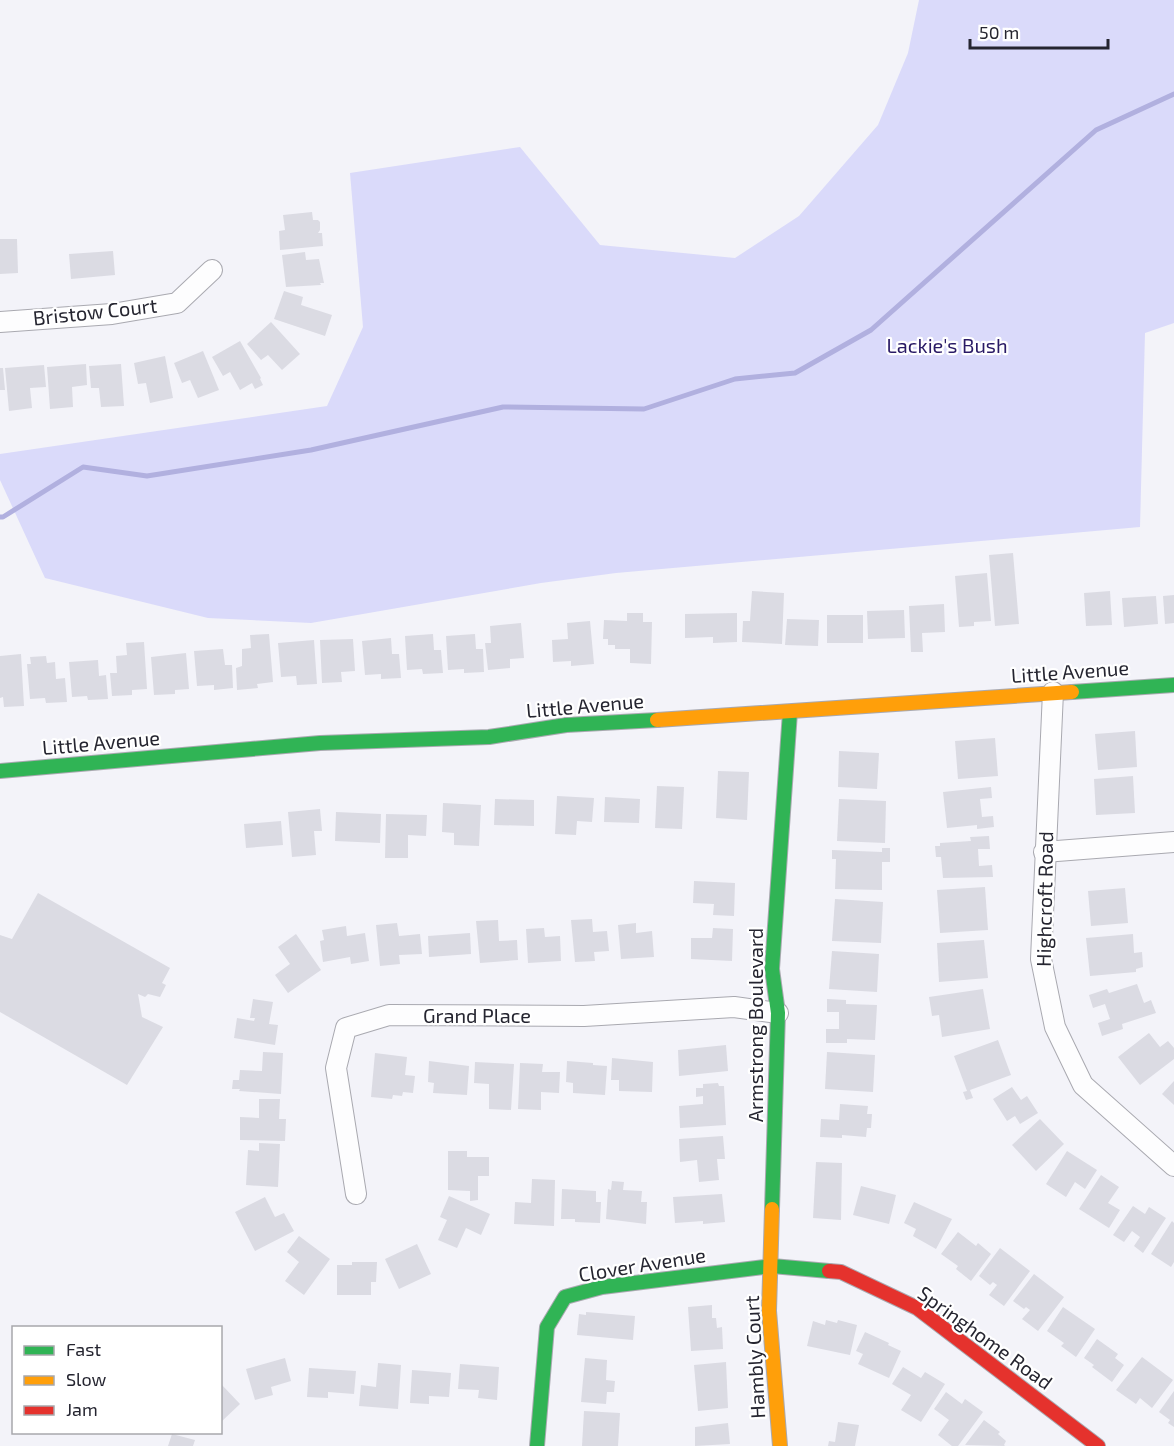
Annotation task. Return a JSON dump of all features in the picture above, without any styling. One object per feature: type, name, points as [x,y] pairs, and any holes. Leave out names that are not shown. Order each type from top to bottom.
[{"type":"street","name":"Bristow Court","points":[[0,322],[112,314],[177,303],[212,270]]},
{"type":"street","name":"Little Avenue","points":[[0,771],[320,743],[489,737],[566,725],[1174,685]]},
{"type":"street","name":"Highcroft Road","points":[[1053,692],[1041,958],[1055,1027],[1083,1085],[1174,1166]]},
{"type":"street","name":"Armstrong Boulevard","points":[[772,1266],[778,1013],[772,969],[790,712]]},
{"type":"street","points":[[1044,852],[1174,842]]},
{"type":"street","name":"Grand Place","points":[[356,1194],[336,1068],[346,1028],[388,1015],[584,1016],[734,1007],[778,1013]]},
{"type":"street","name":"Clover Avenue","points":[[537,1446],[547,1327],[566,1297],[602,1287],[772,1266]]},
{"type":"street","name":"Hambly Court","points":[[772,1266],[769,1311],[780,1446]]},
{"type":"street","name":"Springhome Road","points":[[772,1266],[841,1272],[917,1308],[1098,1446]]},
{"type":"green space","name":"Lackie's Bush","points":[[919,0],[1174,0],[1174,323],[1145,333],[1140,527],[616,573],[541,583],[311,623],[208,618],[45,578],[0,480],[0,454],[327,406],[363,327],[350,173],[520,147],[600,245],[735,258],[799,216],[878,125],[908,53]]},
{"type":"building","points":[[312,212],[313,220],[320,222],[318,233],[322,233],[323,246],[280,250],[279,231],[285,230],[283,215]]},
{"type":"building","points":[[0,239],[17,239],[18,273],[0,274]]},
{"type":"building","points":[[113,251],[115,275],[71,279],[69,254]]},
{"type":"building","points":[[305,252],[306,260],[319,259],[324,283],[286,287],[282,255]]},
{"type":"building","points":[[284,291],[303,297],[301,305],[332,315],[325,336],[274,319]]},
{"type":"building","points":[[271,322],[300,354],[282,370],[268,355],[261,360],[247,344]]},
{"type":"building","points":[[240,341],[261,378],[263,385],[255,389],[252,383],[240,390],[230,372],[223,376],[212,357]]},
{"type":"building","points":[[203,351],[219,390],[198,398],[190,380],[182,383],[174,363]]},
{"type":"building","points":[[165,356],[173,398],[150,403],[146,383],[138,384],[134,363]]},
{"type":"building","points":[[86,364],[87,385],[72,387],[73,407],[50,409],[47,367]]},
{"type":"building","points":[[121,364],[124,406],[101,407],[99,388],[91,388],[89,366]]},
{"type":"building","points":[[44,365],[46,387],[30,388],[32,408],[9,411],[5,368]]},
{"type":"building","points":[[0,368],[3,368],[5,390],[0,390]]},
{"type":"building","points":[[1013,553],[1019,624],[995,626],[989,555]]},
{"type":"building","points":[[987,573],[991,621],[974,622],[974,626],[959,627],[955,576]]},
{"type":"building","points":[[752,591],[784,593],[782,644],[742,642],[743,621],[750,621]]},
{"type":"building","points":[[1110,591],[1112,625],[1086,626],[1084,593]]},
{"type":"building","points":[[1174,595],[1174,623],[1165,624],[1163,596]]},
{"type":"building","points":[[1156,596],[1158,624],[1124,627],[1122,598]]},
{"type":"building","points":[[944,604],[945,632],[922,633],[923,652],[911,652],[909,606]]},
{"type":"building","points":[[904,610],[905,638],[868,639],[867,611]]},
{"type":"building","points":[[627,613],[643,613],[643,622],[652,622],[651,664],[630,663],[630,649],[615,649],[615,645],[608,645],[608,639],[603,639],[604,620],[627,621]]},
{"type":"building","points":[[737,613],[737,642],[713,643],[713,637],[685,638],[685,614]]},
{"type":"building","points":[[827,615],[863,615],[863,643],[827,643]]},
{"type":"building","points":[[787,619],[819,620],[818,646],[785,645]]},
{"type":"building","points":[[590,621],[594,664],[571,666],[571,661],[553,662],[552,640],[568,639],[567,623]]},
{"type":"building","points":[[521,623],[524,658],[510,659],[510,668],[488,670],[485,643],[491,643],[490,626]]},
{"type":"building","points":[[269,634],[273,682],[257,684],[258,688],[237,690],[236,668],[242,666],[242,649],[251,648],[250,635]]},
{"type":"building","points":[[433,634],[434,650],[441,650],[443,673],[423,674],[422,669],[407,670],[405,636]]},
{"type":"building","points":[[475,634],[476,649],[483,649],[484,672],[464,673],[464,669],[448,670],[446,636]]},
{"type":"building","points":[[391,638],[392,654],[399,654],[401,678],[381,679],[381,674],[365,675],[362,641]]},
{"type":"building","points":[[353,639],[355,671],[341,672],[342,682],[322,683],[320,640]]},
{"type":"building","points":[[314,640],[317,684],[297,685],[296,676],[281,677],[278,643]]},
{"type":"building","points":[[144,642],[147,689],[132,690],[132,695],[112,696],[110,673],[117,673],[116,656],[127,655],[126,643]]},
{"type":"building","points":[[223,649],[225,665],[232,665],[233,688],[214,690],[214,685],[197,686],[194,651]]},
{"type":"building","points":[[186,653],[189,689],[175,690],[175,694],[154,695],[151,657]]},
{"type":"building","points":[[21,654],[24,706],[4,707],[3,697],[0,698],[0,656]]},
{"type":"building","points":[[46,656],[47,663],[55,662],[56,679],[65,678],[67,702],[46,703],[45,698],[30,699],[27,664],[31,664],[30,657]]},
{"type":"building","points":[[98,660],[99,676],[106,675],[108,699],[88,700],[87,696],[72,697],[69,662]]},
{"type":"building","points":[[1135,731],[1137,767],[1098,770],[1095,734]]},
{"type":"building","points":[[995,738],[998,776],[958,779],[955,741]]},
{"type":"building","points":[[839,751],[879,753],[877,789],[838,787]]},
{"type":"building","points":[[718,771],[749,772],[747,820],[716,818]]},
{"type":"building","points":[[1133,776],[1135,813],[1096,815],[1094,779]]},
{"type":"building","points":[[657,786],[684,787],[682,829],[655,828]]},
{"type":"building","points":[[991,787],[992,798],[980,799],[982,817],[993,816],[994,827],[977,829],[977,825],[947,828],[943,792]]},
{"type":"building","points":[[557,796],[594,798],[592,822],[577,821],[576,835],[555,834]]},
{"type":"building","points":[[605,797],[640,799],[639,823],[604,822]]},
{"type":"building","points":[[495,799],[534,800],[534,826],[494,825]]},
{"type":"building","points":[[839,799],[886,801],[885,843],[837,841]]},
{"type":"building","points":[[443,803],[481,805],[479,846],[454,845],[454,833],[442,832]]},
{"type":"building","points":[[320,809],[322,831],[314,831],[316,855],[292,857],[288,812]]},
{"type":"building","points":[[336,812],[381,814],[380,843],[335,841]]},
{"type":"building","points":[[386,814],[427,815],[426,836],[408,835],[408,858],[385,858]]},
{"type":"building","points":[[281,821],[283,845],[246,848],[244,824]]},
{"type":"building","points":[[989,836],[990,849],[978,849],[979,866],[992,865],[993,877],[943,878],[941,857],[936,857],[935,846],[940,846],[940,843],[971,841],[970,837]]},
{"type":"building","points":[[882,848],[890,848],[890,862],[882,862],[882,890],[835,889],[836,859],[832,859],[832,850],[882,852]]},
{"type":"building","points":[[694,881],[735,883],[734,916],[713,915],[714,904],[693,903]]},
{"type":"building","points":[[985,887],[988,930],[940,933],[937,890]]},
{"type":"building","points":[[1125,888],[1128,923],[1091,926],[1088,891]]},
{"type":"building","points":[[38,893],[170,968],[162,983],[166,985],[160,997],[148,994],[145,997],[138,994],[142,1017],[163,1027],[127,1085],[0,1012],[0,935],[12,939]]},
{"type":"building","points":[[835,899],[883,902],[881,943],[832,941]]},
{"type":"building","points":[[592,919],[593,932],[607,931],[609,951],[594,952],[595,961],[575,962],[571,920]]},
{"type":"building","points":[[498,920],[499,941],[517,940],[518,960],[480,963],[476,921]]},
{"type":"building","points":[[397,923],[399,936],[420,934],[422,954],[399,955],[400,964],[380,966],[376,925]]},
{"type":"building","points":[[636,923],[636,933],[652,931],[654,957],[621,959],[618,925]]},
{"type":"building","points":[[346,926],[347,936],[365,933],[369,961],[351,964],[350,957],[323,962],[320,941],[324,940],[322,930]]},
{"type":"building","points":[[544,928],[545,937],[560,936],[561,961],[528,963],[526,929]]},
{"type":"building","points":[[713,928],[733,929],[732,961],[691,959],[691,938],[712,938]]},
{"type":"building","points":[[470,933],[471,954],[429,957],[428,936]]},
{"type":"building","points":[[296,934],[321,970],[288,993],[275,975],[290,964],[278,947]]},
{"type":"building","points":[[1133,934],[1134,953],[1142,952],[1143,967],[1136,969],[1136,972],[1090,976],[1086,938]]},
{"type":"building","points":[[984,940],[988,978],[939,982],[937,943]]},
{"type":"building","points":[[832,951],[879,954],[877,992],[829,989]]},
{"type":"building","points":[[1137,984],[1144,1003],[1151,1000],[1156,1013],[1122,1024],[1123,1029],[1102,1036],[1098,1023],[1110,1019],[1105,1004],[1093,1008],[1089,995],[1107,989],[1109,993]]},
{"type":"building","points":[[983,989],[990,1029],[942,1037],[939,1015],[932,1016],[929,997]]},
{"type":"building","points":[[253,999],[273,1002],[269,1024],[278,1025],[275,1045],[234,1038],[237,1018],[254,1021],[255,1018],[250,1018]]},
{"type":"building","points":[[827,999],[846,1000],[846,1004],[877,1005],[875,1040],[847,1039],[847,1043],[826,1043],[826,1029],[839,1029],[839,1012],[827,1012]]},
{"type":"building","points":[[1149,1033],[1160,1047],[1168,1041],[1174,1048],[1174,1059],[1140,1085],[1118,1057]]},
{"type":"building","points":[[998,1040],[1011,1075],[970,1090],[973,1098],[966,1100],[963,1092],[967,1091],[954,1056]]},
{"type":"building","points":[[726,1045],[728,1071],[679,1076],[678,1050]]},
{"type":"building","points":[[263,1052],[283,1053],[281,1094],[232,1089],[233,1080],[239,1080],[240,1070],[262,1071]]},
{"type":"building","points":[[827,1052],[875,1055],[873,1092],[825,1089]]},
{"type":"building","points":[[375,1053],[407,1057],[405,1075],[415,1076],[413,1093],[403,1092],[402,1096],[393,1095],[392,1099],[371,1097]]},
{"type":"building","points":[[612,1058],[653,1062],[652,1092],[619,1091],[619,1080],[611,1080]]},
{"type":"building","points":[[429,1061],[469,1066],[467,1095],[433,1093],[434,1083],[428,1082]]},
{"type":"building","points":[[567,1061],[607,1066],[605,1095],[573,1093],[573,1083],[566,1082]]},
{"type":"building","points":[[475,1062],[514,1064],[511,1110],[489,1109],[489,1084],[474,1083]]},
{"type":"building","points":[[520,1063],[543,1064],[542,1072],[560,1072],[559,1093],[541,1092],[541,1110],[518,1109]]},
{"type":"building","points":[[1174,1081],[1174,1105],[1162,1094]]},
{"type":"building","points":[[718,1083],[719,1086],[724,1086],[726,1125],[680,1128],[679,1106],[703,1104],[703,1096],[696,1097],[696,1088],[703,1088],[703,1084]]},
{"type":"building","points":[[1012,1087],[1021,1100],[1027,1096],[1038,1113],[1020,1124],[1015,1116],[1007,1121],[993,1099]]},
{"type":"building","points":[[259,1099],[280,1099],[279,1119],[286,1119],[285,1141],[240,1140],[240,1117],[259,1118]]},
{"type":"building","points":[[840,1104],[868,1106],[867,1114],[872,1114],[871,1128],[867,1128],[866,1137],[842,1135],[842,1138],[820,1137],[821,1119],[839,1120]]},
{"type":"building","points":[[1040,1119],[1064,1144],[1036,1171],[1012,1145]]},
{"type":"building","points":[[723,1136],[725,1159],[717,1159],[719,1180],[699,1182],[697,1160],[680,1162],[679,1139]]},
{"type":"building","points":[[259,1143],[280,1144],[278,1187],[246,1185],[248,1150],[259,1151]]},
{"type":"building","points":[[448,1151],[467,1151],[467,1157],[489,1157],[489,1176],[478,1176],[478,1200],[470,1201],[470,1191],[448,1190]]},
{"type":"building","points":[[1067,1151],[1097,1170],[1085,1189],[1075,1182],[1066,1197],[1046,1184]]},
{"type":"building","points":[[816,1162],[842,1163],[841,1220],[813,1218]]},
{"type":"building","points":[[1101,1175],[1119,1187],[1108,1203],[1120,1210],[1109,1228],[1079,1209]]},
{"type":"building","points":[[532,1179],[555,1180],[554,1226],[514,1224],[515,1202],[531,1203]]},
{"type":"building","points":[[612,1181],[624,1182],[623,1190],[642,1191],[641,1202],[647,1202],[646,1224],[606,1219],[608,1189],[611,1190]]},
{"type":"building","points":[[861,1186],[896,1195],[889,1224],[853,1215]]},
{"type":"building","points":[[562,1189],[596,1191],[596,1202],[601,1202],[600,1223],[561,1219]]},
{"type":"building","points":[[722,1194],[725,1222],[675,1223],[673,1197]]},
{"type":"building","points":[[449,1196],[490,1214],[481,1235],[466,1228],[457,1248],[438,1240],[447,1220],[440,1217]]},
{"type":"building","points":[[265,1197],[275,1217],[284,1213],[294,1231],[255,1251],[235,1212]]},
{"type":"building","points":[[914,1202],[952,1219],[936,1249],[913,1236],[916,1229],[904,1223]]},
{"type":"building","points":[[1133,1206],[1145,1214],[1149,1207],[1166,1218],[1143,1253],[1134,1246],[1140,1237],[1132,1231],[1124,1242],[1113,1235]]},
{"type":"building","points":[[1172,1221],[1174,1223],[1174,1262],[1171,1267],[1151,1254]]},
{"type":"building","points":[[958,1232],[976,1246],[978,1243],[991,1254],[971,1281],[956,1269],[958,1266],[941,1254]]},
{"type":"building","points":[[299,1236],[330,1259],[304,1295],[285,1281],[299,1262],[287,1252]]},
{"type":"building","points":[[417,1244],[431,1274],[399,1289],[385,1259]]},
{"type":"building","points":[[1000,1248],[1030,1271],[1004,1306],[989,1295],[997,1285],[993,1282],[990,1285],[979,1276]]},
{"type":"building","points":[[352,1262],[377,1262],[376,1282],[371,1282],[371,1295],[337,1295],[337,1265],[352,1265]]},
{"type":"building","points":[[1034,1274],[1064,1297],[1038,1331],[1022,1319],[1030,1310],[1026,1307],[1024,1309],[1013,1301]]},
{"type":"building","points":[[712,1305],[712,1318],[716,1318],[717,1328],[722,1327],[723,1349],[691,1351],[688,1307]]},
{"type":"building","points":[[1063,1307],[1095,1329],[1076,1357],[1061,1346],[1064,1343],[1047,1331]]},
{"type":"building","points":[[586,1312],[635,1316],[633,1340],[577,1335],[579,1314],[586,1315]]},
{"type":"building","points":[[826,1320],[837,1323],[838,1320],[857,1325],[850,1355],[807,1346],[813,1321],[825,1325]]},
{"type":"building","points":[[865,1332],[901,1351],[889,1378],[858,1364],[863,1354],[856,1351]]},
{"type":"building","points":[[1097,1339],[1118,1354],[1115,1358],[1124,1365],[1112,1382],[1084,1358]]},
{"type":"building","points":[[1142,1357],[1173,1380],[1152,1408],[1140,1398],[1136,1404],[1116,1390]]},
{"type":"building","points":[[285,1358],[291,1381],[271,1387],[273,1395],[255,1400],[246,1369]]},
{"type":"building","points":[[585,1358],[607,1360],[606,1380],[615,1381],[614,1392],[607,1392],[606,1404],[581,1402]]},
{"type":"building","points":[[726,1362],[728,1408],[698,1411],[694,1365]]},
{"type":"building","points":[[378,1363],[401,1365],[398,1409],[359,1406],[361,1385],[376,1387]]},
{"type":"building","points":[[460,1364],[499,1367],[497,1400],[478,1398],[479,1390],[458,1389]]},
{"type":"building","points":[[903,1367],[921,1378],[925,1372],[945,1384],[921,1422],[901,1410],[911,1395],[892,1384]]},
{"type":"building","points":[[309,1368],[356,1371],[354,1394],[328,1392],[328,1398],[307,1397]]},
{"type":"building","points":[[412,1370],[451,1373],[449,1397],[429,1396],[429,1404],[410,1403]]},
{"type":"building","points":[[222,1385],[240,1404],[222,1421]]},
{"type":"building","points":[[1174,1391],[1174,1427],[1168,1423],[1170,1420],[1159,1412]]},
{"type":"building","points":[[946,1392],[962,1404],[965,1399],[983,1412],[958,1446],[952,1446],[938,1435],[949,1420],[934,1409]]},
{"type":"building","points":[[584,1411],[620,1413],[618,1446],[582,1446]]},
{"type":"building","points":[[984,1420],[1000,1432],[998,1434],[1006,1441],[1005,1446],[965,1445]]},
{"type":"building","points":[[838,1422],[859,1425],[855,1446],[828,1446],[829,1441],[835,1442]]},
{"type":"building","points":[[728,1423],[730,1444],[695,1446],[695,1427]]},
{"type":"building","points":[[172,1434],[195,1440],[193,1446],[168,1446]]},
{"type":"waterway","points":[[0,517],[83,467],[147,476],[311,450],[503,407],[644,409],[735,379],[795,373],[871,330],[1096,130],[1174,94]]},
{"type":"traffic: fast","points":[[1072,692],[1174,685]]},
{"type":"traffic: fast","points":[[772,1209],[778,1013],[772,969],[790,712]]},
{"type":"traffic: fast","points":[[0,771],[320,743],[489,737],[566,725],[657,720]]},
{"type":"traffic: fast","points":[[537,1446],[547,1327],[565,1297],[602,1287],[772,1266],[829,1271]]},
{"type":"traffic: slow","points":[[657,720],[1072,692]]},
{"type":"traffic: slow","points":[[772,1209],[769,1311],[780,1446]]},
{"type":"traffic: jam","points":[[829,1271],[841,1272],[917,1308],[1098,1446]]}]
